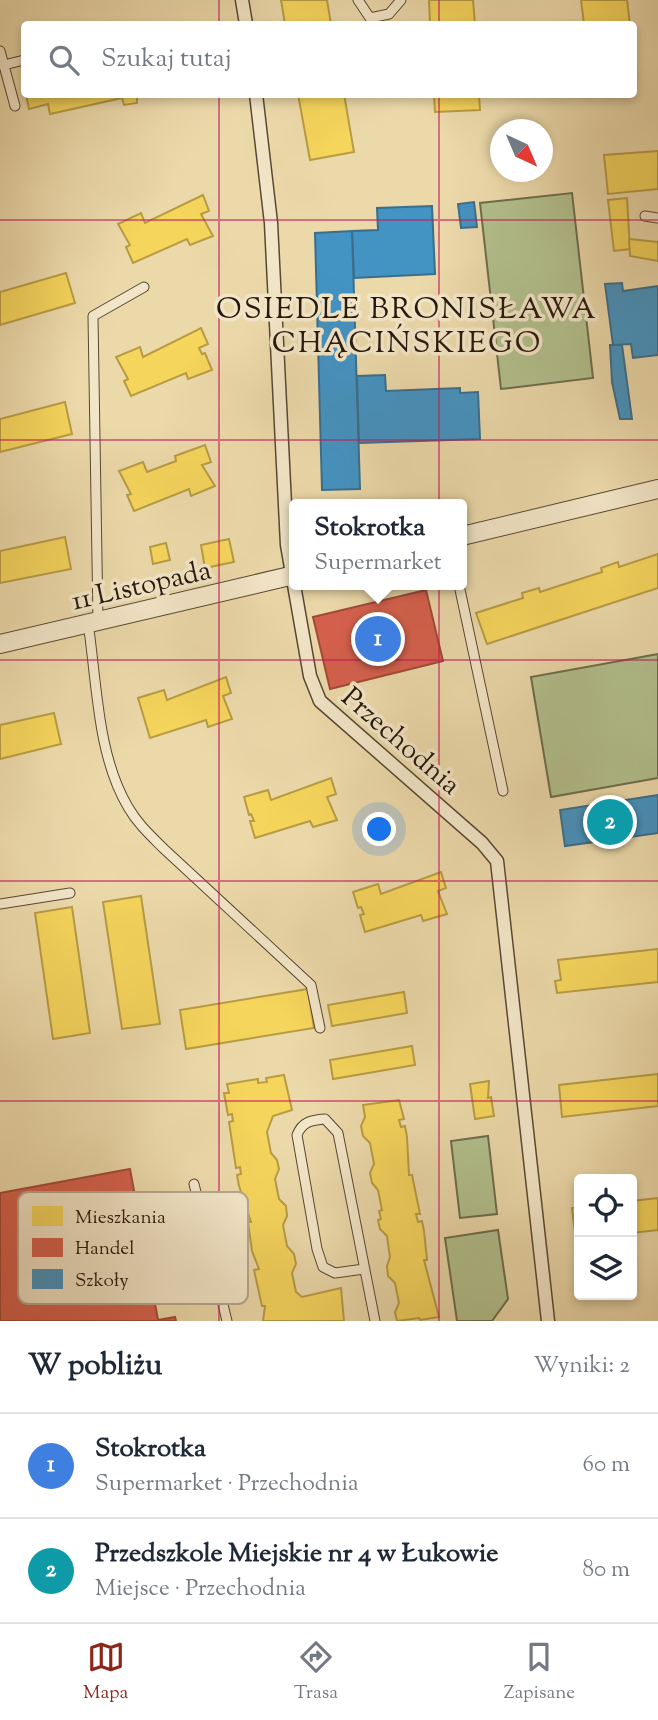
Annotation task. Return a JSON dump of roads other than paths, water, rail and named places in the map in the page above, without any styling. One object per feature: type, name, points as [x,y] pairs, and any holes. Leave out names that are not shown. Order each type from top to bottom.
[{"type":"street","points":[[242,0],[246,21]]},
{"type":"street","name":"Przechodnia","points":[[256,98],[271,223],[289,555]]},
{"type":"street","points":[[467,535],[658,489]]},
{"type":"street","name":"11 Listopada","points":[[0,644],[289,576]]},
{"type":"street","name":"Przechodnia","points":[[296,590],[310,676],[320,701],[482,843],[498,861],[548,1321]]},
{"type":"lane","points":[[358,0],[370,18],[389,14],[401,0]]},
{"type":"lane","points":[[0,51],[15,106]]},
{"type":"lane","points":[[4,65],[21,61]]},
{"type":"lane","points":[[645,216],[658,218]]},
{"type":"lane","points":[[144,287],[93,316],[93,622],[106,744],[116,780],[127,806],[140,826],[311,985],[320,1028]]},
{"type":"lane","points":[[460,590],[503,791]]},
{"type":"lane","points":[[0,904],[70,892]]},
{"type":"lane","points":[[364,1269],[335,1273],[323,1267],[317,1249],[297,1135],[300,1127],[311,1120],[325,1119],[338,1133],[375,1321]]},
{"type":"lane","points":[[194,1184],[196,1192]]},
{"type":"place","name":"Stokrotka","points":[[378,639]]},
{"type":"place","name":"Przedszkole Miejskie nr 4 w Łukowie","points":[[610,822]]},
{"type":"district","name":"OSIEDLE BRONISŁAWA CHĄCIŃSKIEGO","points":[[407,325]]}]
